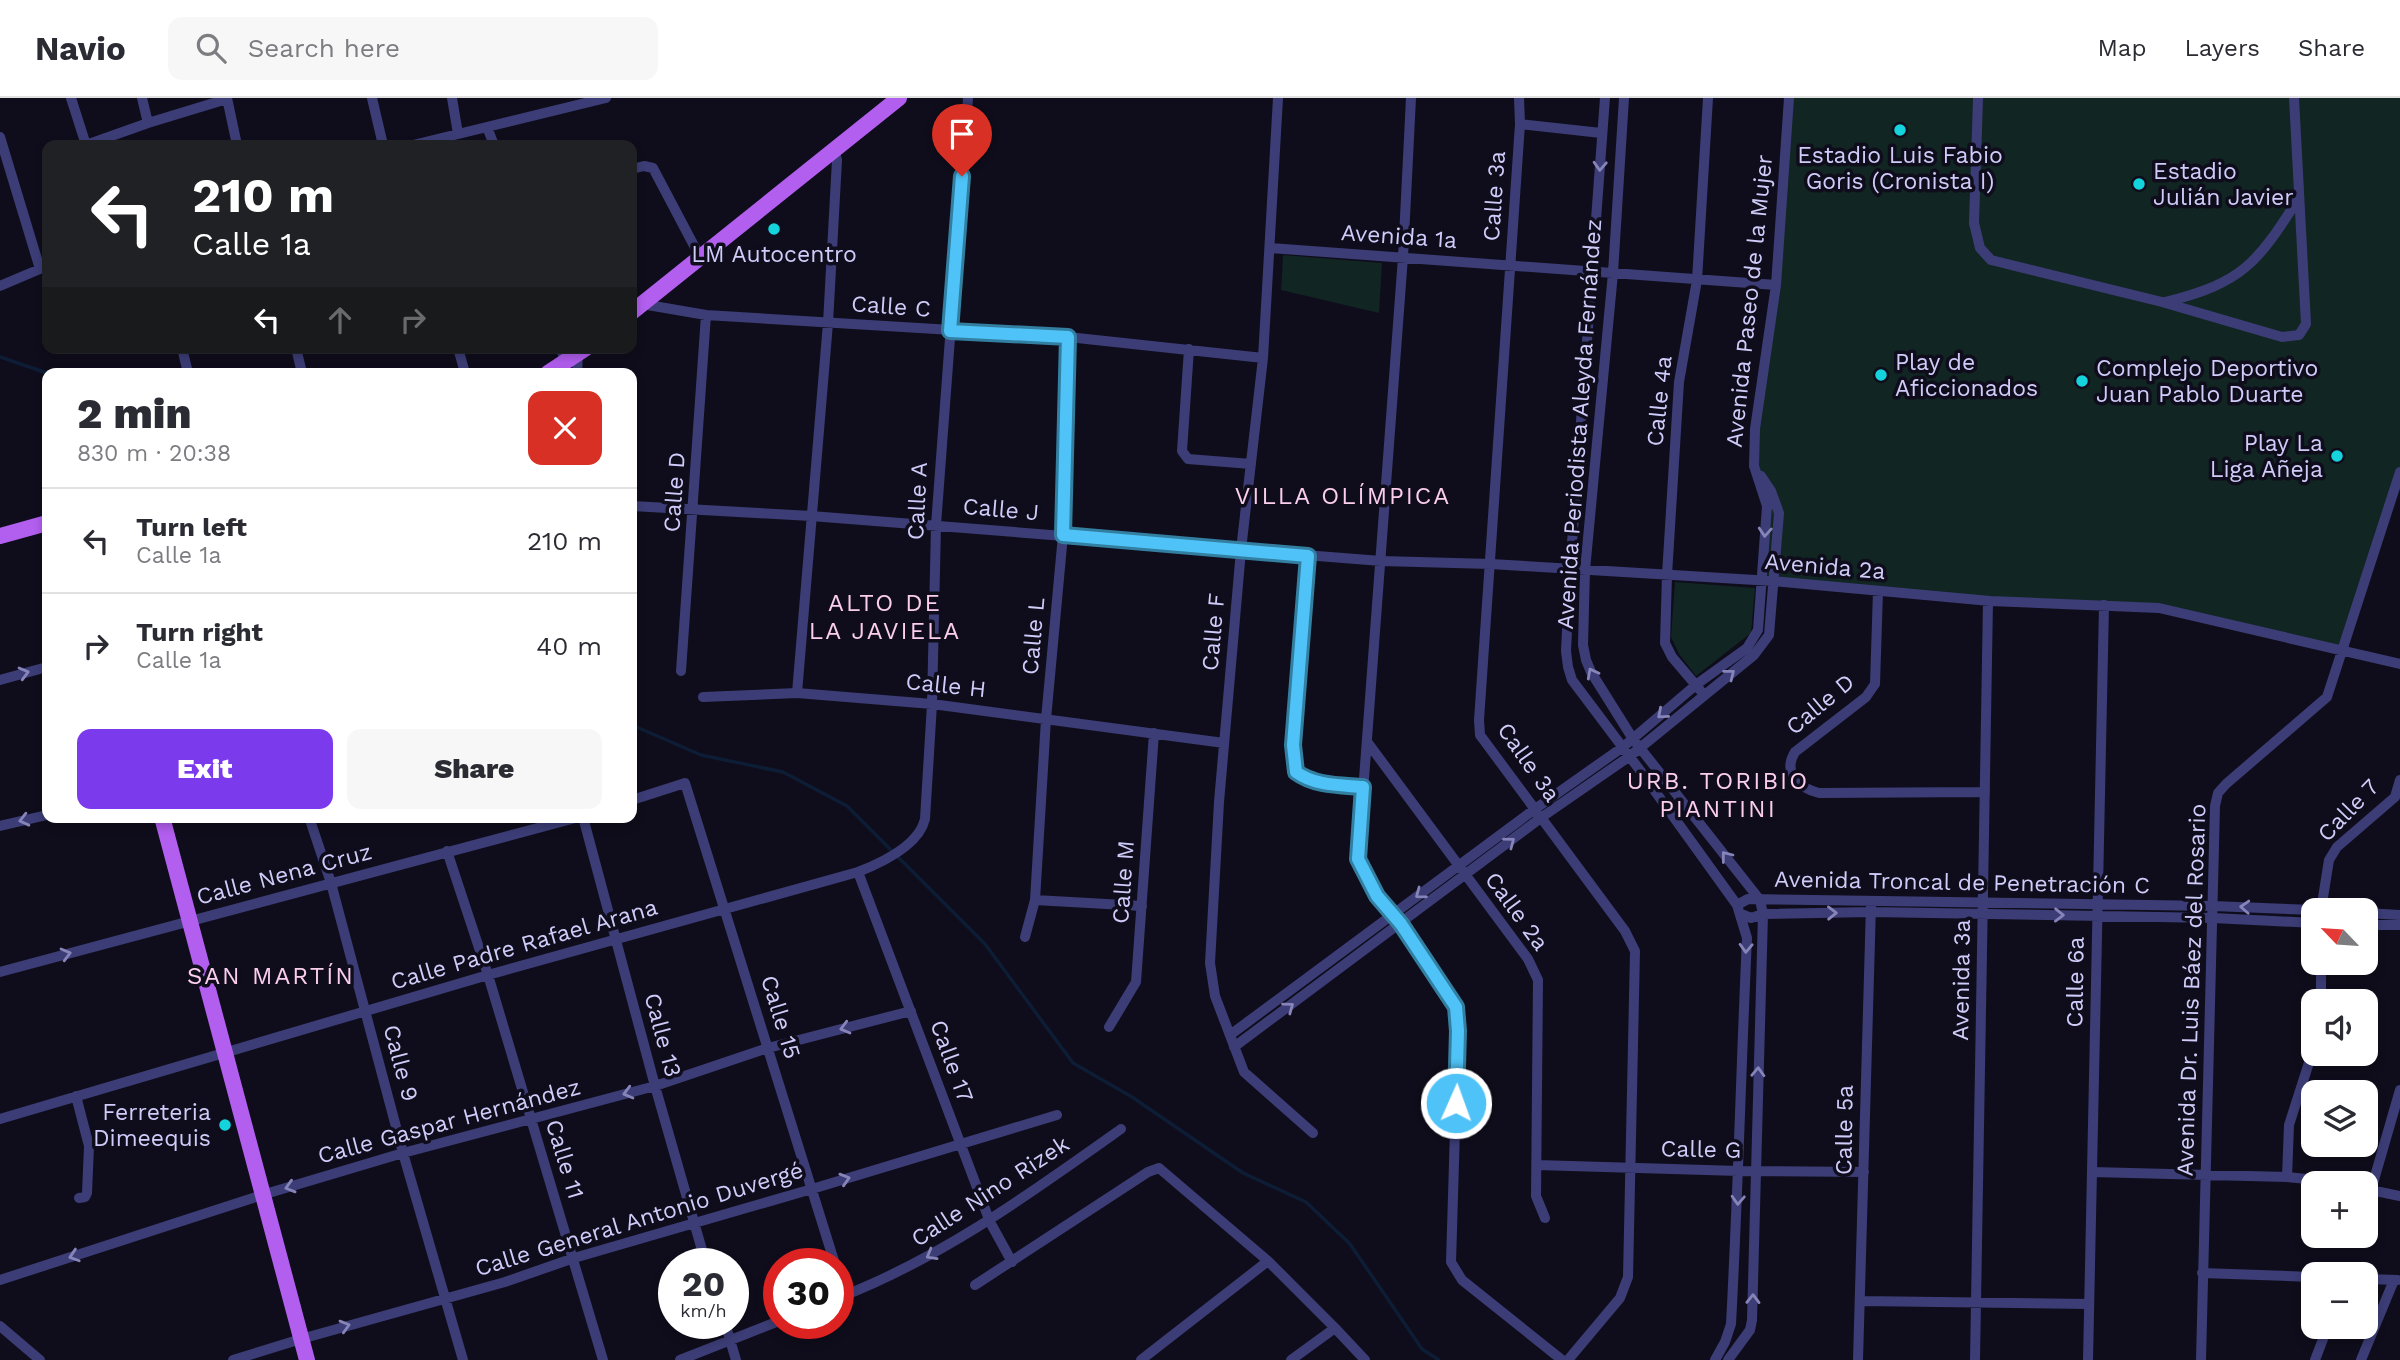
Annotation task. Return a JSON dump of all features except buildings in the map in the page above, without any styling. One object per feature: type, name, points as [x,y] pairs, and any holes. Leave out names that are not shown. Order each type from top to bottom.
[{"type":"main road","points":[[637,308],[899,98]]},
{"type":"main road","points":[[556,368],[573,357]]},
{"type":"main road","points":[[0,536],[42,524]]},
{"type":"main road","points":[[164,823],[307,1360]]},
{"type":"street","points":[[71,98],[84,140]]},
{"type":"street","points":[[142,98],[148,123]]},
{"type":"street","points":[[372,98],[382,140]]},
{"type":"street","points":[[452,98],[458,134]]},
{"type":"street","points":[[433,140],[487,127],[563,102],[606,98]]},
{"type":"street","name":"Calle A","points":[[858,872],[889,859],[921,831],[925,819],[932,704],[936,525],[968,98]]},
{"type":"street","name":"Calle F","points":[[1278,98],[1263,358],[1241,550],[1224,743],[1210,963],[1215,996],[1244,1072],[1313,1133]]},
{"type":"street","points":[[1411,98],[1403,257],[1358,859],[1377,896],[1401,924],[1456,1007],[1458,1031],[1451,1262],[1462,1280],[1562,1360]]},
{"type":"street","name":"Calle 3a","points":[[1519,98],[1520,124],[1480,735],[1625,931],[1634,951],[1628,1277],[1620,1298],[1568,1360]]},
{"type":"street","name":"Avenida Periodista Aleyda Fernández","points":[[1605,98],[1566,651],[1572,680],[1739,910],[1747,938],[1731,1324],[1726,1342],[1715,1360]]},
{"type":"street","name":"Avenida Periodista Aleyda Fernández","points":[[1624,98],[1613,273],[1585,570],[1583,645],[1591,672],[1637,743],[1760,900],[1763,914],[1752,1321],[1750,1330],[1728,1360]]},
{"type":"street","name":"Calle 4a","points":[[1704,695],[1672,657],[1665,643],[1679,382],[1697,280],[1708,98]]},
{"type":"street","name":"Avenida Paseo de la Mujer","points":[[1637,743],[1697,684],[1747,648],[1758,630],[1779,513],[1771,491],[1754,466],[1755,429],[1776,285],[1789,98]]},
{"type":"street","points":[[1978,98],[1974,223],[1980,248],[1991,260],[2162,302],[2282,337],[2299,335],[2306,324],[2294,98]]},
{"type":"street","points":[[100,140],[227,99],[236,140]]},
{"type":"street","points":[[1520,124],[1601,132]]},
{"type":"street","points":[[487,127],[492,140]]},
{"type":"street","points":[[0,137],[42,262]]},
{"type":"street","points":[[797,693],[828,323],[837,160],[834,150]]},
{"type":"street","points":[[637,168],[653,168],[700,257]]},
{"type":"street","points":[[2162,302],[2196,294],[2229,280],[2259,257],[2298,199]]},
{"type":"street","name":"Avenida 1a","points":[[1270,248],[1776,285]]},
{"type":"street","points":[[0,286],[42,269]]},
{"type":"street","name":"Calle C","points":[[637,308],[706,315],[1068,337],[1263,358]]},
{"type":"street","name":"Calle D","points":[[681,671],[706,315]]},
{"type":"street","name":"Calle L","points":[[1025,937],[1035,900],[1046,719],[1063,535],[1068,337]]},
{"type":"street","points":[[1189,349],[1182,451],[1184,456],[1188,459],[1251,464]]},
{"type":"street","name":"Avenida Dr. Luis Báez del Rosario","points":[[2201,1360],[2215,806],[2218,793],[2326,697],[2400,472]]},
{"type":"street","name":"Calle J","points":[[637,506],[936,525],[1241,550]]},
{"type":"street","name":"Avenida 2a","points":[[1241,550],[1381,561],[1491,564],[1767,581],[1988,600],[2159,608],[2400,664]]},
{"type":"street","points":[[1308,556],[1293,763],[1296,772],[1305,779],[1363,787]]},
{"type":"street","name":"Avenida Paseo de la Mujer","points":[[1230,1035],[1458,866],[1626,752],[1754,655],[1769,635],[1767,581]]},
{"type":"street","name":"Calle D","points":[[1878,591],[1875,684],[1866,697],[1795,752],[1790,760],[1792,774],[1803,789],[1819,793],[1985,792]]},
{"type":"street","name":"Avenida 3a","points":[[1975,1360],[1988,600]]},
{"type":"street","name":"Calle 6a","points":[[2088,1360],[2104,605]]},
{"type":"street","points":[[0,680],[42,668]]},
{"type":"street","name":"Calle H","points":[[703,697],[797,693],[932,704],[1224,743]]},
{"type":"street","name":"Calle M","points":[[1109,1027],[1136,982],[1154,733]]},
{"type":"street","name":"Calle 2a","points":[[1368,743],[1528,959],[1538,980],[1536,1196],[1545,1218]]},
{"type":"street","name":"Calle 7","points":[[2323,898],[2329,860],[2337,847],[2397,798],[2400,780]]},
{"type":"street","name":"Calle 15","points":[[637,798],[685,783],[830,1248]]},
{"type":"street","name":"Avenida Paseo de la Mujer","points":[[1234,1047],[1465,876],[1539,813]]},
{"type":"street","points":[[0,826],[42,816]]},
{"type":"street","name":"Calle 9","points":[[311,823],[331,883],[403,1153],[463,1360]]},
{"type":"street","name":"Calle Nena Cruz","points":[[0,972],[557,823]]},
{"type":"street","name":"Calle 13","points":[[583,823],[701,1248]]},
{"type":"street","name":"Calle 11","points":[[447,851],[488,975],[603,1360]]},
{"type":"street","name":"Calle Padre Rafael Arana","points":[[0,1119],[366,1010],[858,872]]},
{"type":"street","name":"Calle 17","points":[[858,872],[990,1222],[1012,1262]]},
{"type":"street","name":"Avenida Troncal de Penetración C","points":[[1871,906],[1763,914],[1756,918],[1739,910],[1748,899],[1871,906],[1983,908],[2097,916],[2301,922]]},
{"type":"street","points":[[1035,900],[1142,906]]},
{"type":"street","name":"Avenida Troncal de Penetración C","points":[[1983,908],[2098,904],[2301,909]]},
{"type":"street","name":"Calle 5a","points":[[1858,1360],[1871,906]]},
{"type":"street","points":[[2378,914],[2400,915]]},
{"type":"street","points":[[2378,925],[2400,925]]},
{"type":"street","name":"Calle Gaspar Hernández","points":[[0,1280],[261,1195],[403,1153],[655,1086],[768,1048],[911,1011]]},
{"type":"street","points":[[2287,1177],[2289,1125],[2308,1066]]},
{"type":"street","points":[[2375,1171],[2400,1090]]},
{"type":"street","points":[[76,1096],[89,1146],[87,1193],[85,1197],[79,1198]]},
{"type":"street","name":"Calle General Antonio Duvergé","points":[[233,1360],[505,1282],[574,1258],[1057,1115]]},
{"type":"street","name":"Calle Nino Rizek","points":[[854,1292],[917,1263],[990,1222],[1121,1129]]},
{"type":"street","name":"Calle G","points":[[1537,1165],[1864,1172]]},
{"type":"street","points":[[975,1285],[1148,1172],[1159,1168],[1268,1261],[1365,1360]]},
{"type":"street","points":[[2092,1171],[2301,1178]]},
{"type":"street","points":[[2378,1191],[2400,1196]]},
{"type":"street","points":[[1141,1360],[1268,1261]]},
{"type":"street","points":[[2202,1273],[2301,1277]]},
{"type":"street","points":[[2361,1360],[2397,1280],[2378,1279]]},
{"type":"street","points":[[1861,1301],[2089,1304]]},
{"type":"street","points":[[0,1326],[40,1360]]},
{"type":"street","points":[[680,1360],[763,1327]]},
{"type":"street","points":[[1291,1360],[1335,1328]]},
{"type":"street","points":[[2315,1360],[2323,1339]]},
{"type":"street","points":[[731,1340],[736,1360]]},
{"type":"green space","name":"Complejo Deportivo Juan Pablo Duarte","points":[[1788,98],[2400,98],[2400,472],[2342,650],[2159,608],[1761,581],[1767,506],[1754,466],[1771,334]]},
{"type":"green space","points":[[1283,255],[1382,263],[1379,313],[1281,290]]},
{"type":"green space","points":[[1675,582],[1755,588],[1751,633],[1696,676],[1679,654],[1671,637]]},
{"type":"waterway","points":[[0,357],[42,371]]},
{"type":"waterway","points":[[637,727],[701,755],[783,772],[847,806],[985,944],[1073,1063],[1132,1097],[1243,1173],[1306,1202],[1350,1244],[1422,1349],[1439,1360]]},
{"type":"place","name":"Estadio Luis Fabio Goris (Cronista I)","points":[[1900,130]]},
{"type":"place","name":"Estadio Julián Javier","points":[[2139,184]]},
{"type":"place","name":"LM Autocentro","points":[[774,229]]},
{"type":"place","name":"Play de Aficcionados","points":[[1881,375]]},
{"type":"place","name":"Complejo Deportivo Juan Pablo Duarte","points":[[2082,381]]},
{"type":"place","name":"Play La Liga Añeja","points":[[2337,456]]},
{"type":"place","name":"Ferreteria Dimeequis","points":[[225,1125]]},
{"type":"district","name":"VILLA OLÍMPICA","points":[[1343,496]]},
{"type":"district","name":"ALTO DE LA JAVIELA","points":[[885,617]]},
{"type":"district","name":"URB. TORIBIO PIANTINI","points":[[1718,795]]},
{"type":"district","name":"SAN MARTÍN","points":[[271,976]]},
{"type":"route","points":[[962,176],[950,331],[1068,337],[1063,535],[1308,556],[1293,763],[1296,772],[1305,779],[1363,787],[1358,859],[1377,896],[1401,924],[1456,1007],[1456,1103]]}]
